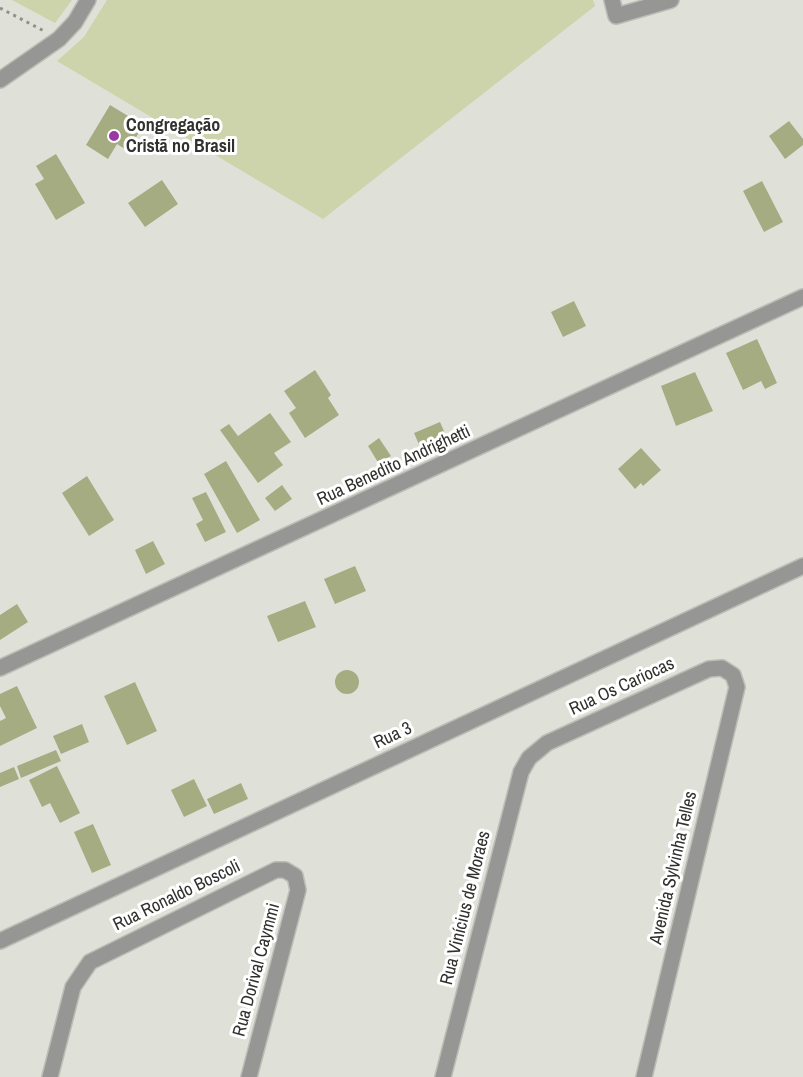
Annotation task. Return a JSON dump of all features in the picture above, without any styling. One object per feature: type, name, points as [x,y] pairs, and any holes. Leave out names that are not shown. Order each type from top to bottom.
[{"type":"street","points":[[0,80],[59,39],[75,22],[88,0]]},
{"type":"street","points":[[612,0],[616,16],[671,0]]},
{"type":"street","name":"Rua Benedito Andrighetti","points":[[0,668],[803,297]]},
{"type":"street","name":"Rua 3","points":[[0,941],[803,566]]},
{"type":"street","name":"Rua Os Cariocas","points":[[534,752],[547,743],[709,669],[728,670]]},
{"type":"street","name":"Avenida Sylvinha Telles","points":[[644,1077],[737,687],[735,677],[728,670]]},
{"type":"street","name":"Rua Vinícius de Moraes","points":[[443,1077],[521,772],[534,752]]},
{"type":"street","name":"Rua Ronaldo Boscoli","points":[[50,1077],[73,987],[83,969],[98,956],[276,870],[285,870],[292,874]]},
{"type":"street","name":"Rua Dorival Caymmi","points":[[249,1077],[298,890],[297,881],[292,874]]},
{"type":"path","points":[[0,8],[59,39]]},
{"type":"green space","points":[[12,0],[72,0],[55,23]]},
{"type":"green space","points":[[107,0],[593,0],[595,6],[323,219],[57,61],[84,37]]},
{"type":"building","name":"Congregação Cristã no Brasil","points":[[110,105],[133,119],[131,123],[141,129],[128,151],[117,144],[108,159],[86,145]]},
{"type":"building","points":[[789,121],[803,139],[803,145],[785,159],[769,136]]},
{"type":"building","points":[[56,154],[85,203],[56,220],[35,184],[44,179],[36,166]]},
{"type":"building","points":[[162,180],[178,204],[145,227],[128,203]]},
{"type":"building","points":[[762,181],[783,222],[764,232],[743,191]]},
{"type":"building","points":[[574,301],[586,326],[563,337],[551,312]]},
{"type":"building","points":[[757,339],[777,383],[765,389],[761,381],[743,390],[726,353]]},
{"type":"building","points":[[315,370],[331,395],[328,398],[339,415],[305,438],[289,413],[296,408],[284,391]]},
{"type":"building","points":[[695,372],[713,411],[676,426],[661,386]]},
{"type":"building","points":[[270,413],[291,442],[274,453],[283,465],[258,483],[220,430],[229,424],[238,436]]},
{"type":"building","points":[[440,422],[451,447],[425,458],[414,433]]},
{"type":"building","points":[[379,438],[391,456],[379,464],[368,446]]},
{"type":"building","points":[[641,448],[661,470],[643,486],[641,483],[635,489],[618,469]]},
{"type":"building","points":[[226,461],[260,520],[237,533],[204,474]]},
{"type":"building","points":[[87,476],[114,520],[89,536],[62,493]]},
{"type":"building","points":[[282,485],[292,499],[275,511],[265,498]]},
{"type":"building","points":[[206,492],[226,532],[205,542],[196,524],[203,520],[192,498]]},
{"type":"building","points":[[153,541],[165,564],[146,574],[135,550]]},
{"type":"building","points":[[355,566],[366,591],[335,604],[324,579]]},
{"type":"building","points":[[305,601],[316,627],[278,642],[267,616]]},
{"type":"building","points":[[17,604],[28,622],[0,640],[0,615]]},
{"type":"building","points":[[342,670],[352,670],[359,677],[359,687],[352,694],[342,694],[335,687],[335,677]]},
{"type":"building","points":[[135,682],[157,731],[127,745],[104,696]]},
{"type":"building","points":[[17,686],[37,728],[0,746],[0,721],[6,718],[0,706],[0,694]]},
{"type":"building","points":[[82,724],[89,742],[61,754],[53,736]]},
{"type":"building","points":[[56,750],[61,761],[21,778],[17,766]]},
{"type":"building","points":[[57,766],[80,813],[60,823],[50,803],[42,807],[29,780]]},
{"type":"building","points":[[14,767],[19,779],[0,787],[0,773]]},
{"type":"building","points":[[194,779],[207,806],[184,817],[171,790]]},
{"type":"building","points":[[241,783],[248,799],[214,814],[207,799]]},
{"type":"building","points":[[93,824],[111,865],[92,873],[74,832]]},
{"type":"place","name":"Congregação Cristã no Brasil","points":[[114,136]]}]
